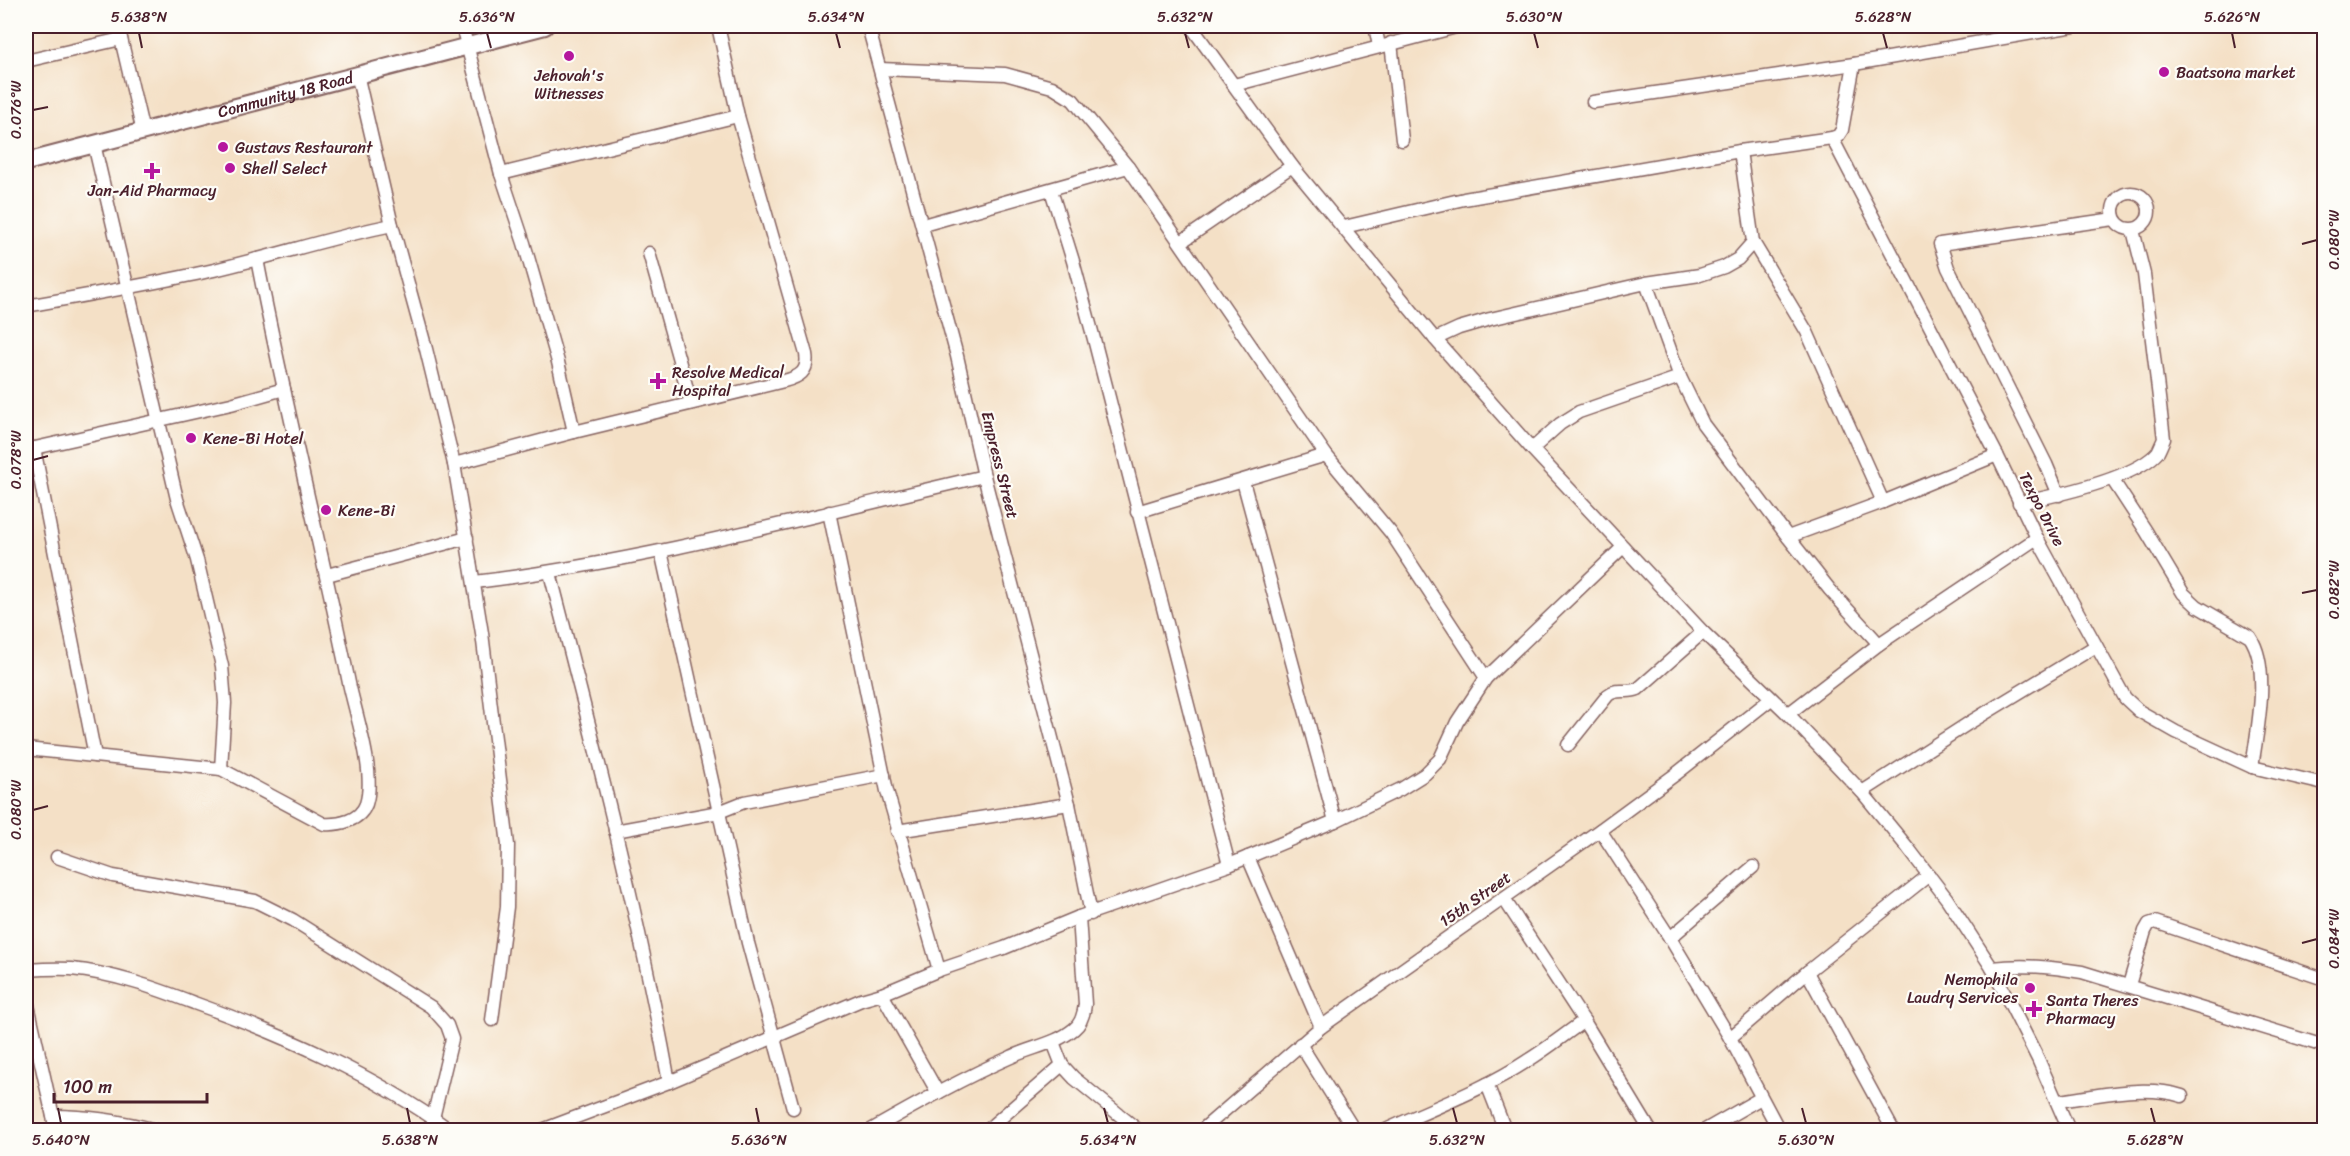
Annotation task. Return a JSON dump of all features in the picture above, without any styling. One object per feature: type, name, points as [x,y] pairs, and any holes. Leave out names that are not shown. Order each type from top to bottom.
[{"type":"main road","name":"Community 18 Road","points":[[26,162],[545,26]]},
{"type":"street","points":[[118,26],[143,132]]},
{"type":"street","points":[[462,26],[501,174],[524,243],[558,362],[574,432]]},
{"type":"street","points":[[454,464],[574,432],[797,378],[804,372],[807,363],[738,116],[718,26]]},
{"type":"street","name":"Empress Street","points":[[868,26],[957,356],[984,476],[1069,804],[1085,915],[1085,1004],[1083,1016],[1077,1028],[1053,1042],[1013,1056],[938,1092],[871,1131]]},
{"type":"street","points":[[1191,26],[1292,165],[1435,339],[1532,449],[1703,632],[1788,714],[1862,792],[1929,875],[1992,968],[2058,1101],[2069,1131]]},
{"type":"street","points":[[1375,26],[1385,45],[1402,140]]},
{"type":"street","points":[[1233,85],[1460,26]]},
{"type":"street","points":[[1593,102],[1854,64],[2074,26]]},
{"type":"street","points":[[26,62],[121,39]]},
{"type":"street","points":[[1344,228],[1464,199],[1740,151],[1832,138],[1838,136],[1842,130],[1854,64]]},
{"type":"street","points":[[880,69],[1005,74],[1062,91],[1081,108],[1128,167],[1181,242],[1326,455],[1390,532],[1486,678]]},
{"type":"street","points":[[357,74],[392,225],[454,464],[475,582],[508,845],[507,907],[492,1020]]},
{"type":"street","points":[[501,174],[738,116]]},
{"type":"street","name":"Texpo Drive","points":[[1832,138],[1997,455],[2037,538],[2125,698],[2139,711],[2176,732],[2252,766],[2325,784]]},
{"type":"street","points":[[94,144],[177,499],[197,560],[222,666],[225,703],[221,769]]},
{"type":"street","points":[[1740,151],[1753,242],[1808,333],[1883,502]]},
{"type":"street","points":[[1181,242],[1292,165]]},
{"type":"street","points":[[923,225],[1128,167]]},
{"type":"street","points":[[1051,190],[1073,261],[1229,865]]},
{"type":"street","points":[[2123,194],[2137,194],[2147,204],[2149,214],[2142,226],[2133,230],[2120,226],[2114,219],[2112,209],[2116,200],[2123,194]]},
{"type":"street","points":[[2059,495],[1948,268],[1940,244],[2114,219]]},
{"type":"street","points":[[26,306],[128,288],[392,225]]},
{"type":"street","points":[[2019,503],[2059,495],[2112,478],[2147,461],[2158,451],[2164,439],[2144,274],[2133,230]]},
{"type":"street","points":[[1435,339],[1459,328],[1490,319],[1646,283],[1700,275],[1724,267],[1738,259],[1753,242]]},
{"type":"street","points":[[650,253],[691,403]]},
{"type":"street","points":[[26,749],[221,769],[324,824],[337,825],[362,812],[366,803],[368,767],[257,259]]},
{"type":"street","points":[[1646,283],[1680,377],[1703,424],[1830,590],[1879,644]]},
{"type":"street","points":[[1532,449],[1560,424],[1579,412],[1680,377]]},
{"type":"street","points":[[95,756],[30,449],[160,421],[284,389]]},
{"type":"street","points":[[1137,512],[1326,455]]},
{"type":"street","points":[[1788,537],[1883,502],[1997,455]]},
{"type":"street","points":[[475,582],[549,573],[662,551],[984,476]]},
{"type":"street","points":[[2112,478],[2183,593],[2197,606],[2250,637],[2256,645],[2260,672],[2259,720],[2252,766]]},
{"type":"street","points":[[1243,481],[1335,821]]},
{"type":"street","points":[[829,512],[897,831],[939,970]]},
{"type":"street","points":[[327,575],[467,538]]},
{"type":"street","points":[[1788,714],[1879,644],[2037,538]]},
{"type":"street","points":[[542,1131],[669,1082],[861,1000],[1004,948],[1085,915],[1229,865],[1335,821],[1401,789],[1425,774],[1440,759],[1457,722],[1486,678],[1623,547]]},
{"type":"street","points":[[662,551],[748,943],[793,1108]]},
{"type":"street","points":[[549,573],[592,732],[652,990],[669,1082]]},
{"type":"street","points":[[1568,745],[1608,695],[1613,691],[1631,692],[1638,689],[1703,632]]},
{"type":"street","points":[[1862,792],[1969,723],[2096,646]]},
{"type":"street","name":"15th Street","points":[[1202,1131],[1321,1027],[1600,830],[1771,699]]},
{"type":"street","points":[[615,831],[719,812],[744,802],[884,775]]},
{"type":"street","points":[[897,831],[1069,804]]},
{"type":"street","points":[[1600,830],[1670,938],[1730,1038],[1779,1131]]},
{"type":"street","points":[[57,857],[113,876],[255,901],[293,920],[431,1007],[447,1025],[452,1039],[433,1118]]},
{"type":"street","points":[[1248,857],[1321,1027]]},
{"type":"street","points":[[1670,938],[1753,867]]},
{"type":"street","points":[[1730,1038],[1807,972],[1929,875]]},
{"type":"street","points":[[1504,899],[1584,1021],[1650,1131]]},
{"type":"street","points":[[2129,985],[2145,931],[2149,924],[2155,922],[2325,979]]},
{"type":"street","points":[[1992,968],[2019,964],[2050,966],[2082,972],[2325,1046]]},
{"type":"street","points":[[26,969],[70,969],[98,973],[157,989],[244,1021],[340,1063],[433,1118],[450,1131]]},
{"type":"street","points":[[1807,972],[1893,1131]]},
{"type":"street","points":[[882,994],[938,1092]]},
{"type":"street","points":[[26,996],[56,1131]]},
{"type":"street","points":[[1386,1131],[1527,1062],[1584,1021]]},
{"type":"street","points":[[1053,1042],[1062,1065],[1138,1131]]},
{"type":"street","points":[[1300,1044],[1354,1131]]},
{"type":"street","points":[[987,1131],[1062,1065]]},
{"type":"street","points":[[1486,1084],[1505,1131]]},
{"type":"street","points":[[2058,1101],[2137,1091],[2168,1092],[2182,1096]]},
{"type":"street","points":[[1706,1131],[1761,1098]]},
{"type":"street","points":[[53,1116],[109,1119],[156,1131]]},
{"type":"place","name":"Jehovah's Witnesses","points":[[569,56]]},
{"type":"place","name":"Baatsona market","points":[[2164,72]]},
{"type":"place","name":"Gustavs Restaurant","points":[[223,147]]},
{"type":"place","name":"Shell Select","points":[[230,168]]},
{"type":"place","name":"Jan-Aid Pharmacy","points":[[152,171]]},
{"type":"place","name":"Resolve Medical Hospital","points":[[658,381]]},
{"type":"place","name":"Kene-Bi Hotel","points":[[191,438]]},
{"type":"place","name":"Kene-Bi","points":[[326,510]]},
{"type":"place","name":"Nemophila Laudry Services","points":[[2030,988]]},
{"type":"place","name":"Santa Theres Pharmacy","points":[[2034,1009]]}]
